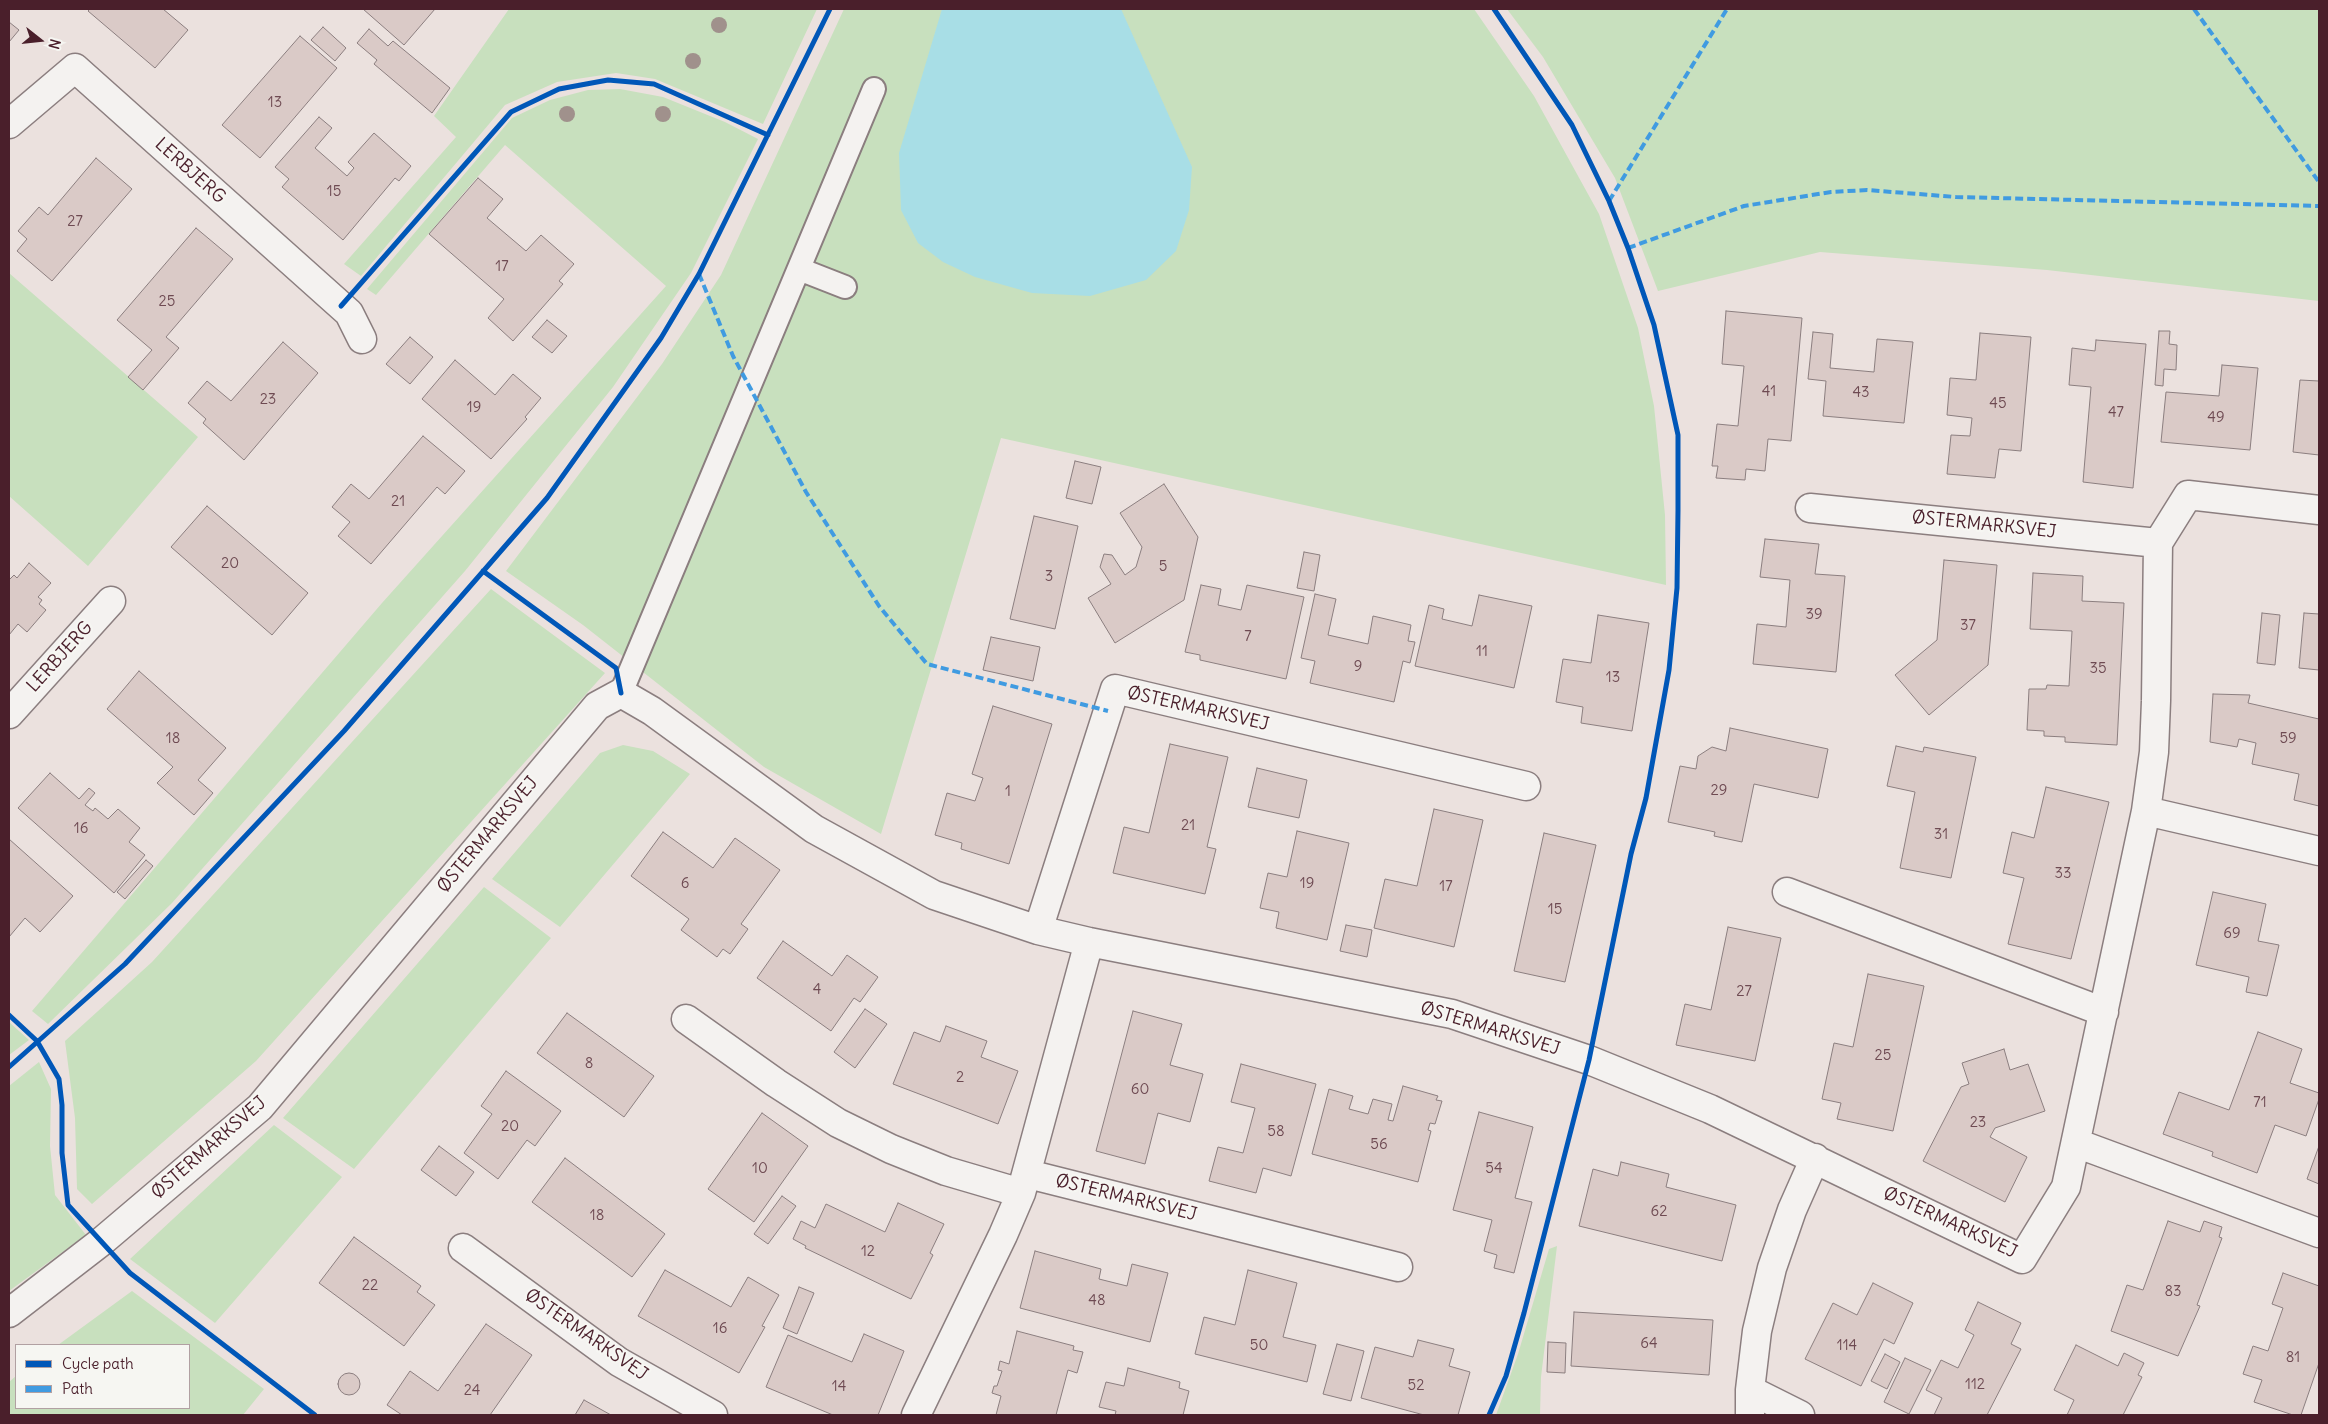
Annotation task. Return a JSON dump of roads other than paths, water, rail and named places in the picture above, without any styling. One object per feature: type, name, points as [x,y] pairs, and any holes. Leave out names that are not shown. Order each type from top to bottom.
[{"type":"street","name":"LERBJERG","points":[[9,124],[75,68],[349,313],[362,339]]},
{"type":"street","points":[[2158,543],[2188,495],[2319,510]]},
{"type":"street","name":"ØSTERMARKSVEJ","points":[[9,1313],[101,1242],[260,1106],[597,706],[621,693],[652,710],[814,829],[934,895],[1038,930],[1089,942],[1452,1014],[1589,1060],[1710,1109],[2022,1259],[2066,1187],[2146,811],[2154,752],[2158,543],[1810,508]]},
{"type":"street","name":"LERBJERG","points":[[9,714],[111,601]]},
{"type":"street","name":"ØSTERMARKSVEJ","points":[[1038,930],[1115,690],[1526,786]]},
{"type":"street","points":[[2146,811],[2319,851]]},
{"type":"street","points":[[1787,892],[2104,1012]]},
{"type":"street","points":[[916,1415],[1003,1235],[1024,1183],[1089,942]]},
{"type":"street","name":"ØSTERMARKSVEJ","points":[[686,1019],[776,1083],[838,1122],[910,1157],[946,1171],[1024,1183],[1398,1267]]},
{"type":"street","points":[[2076,1142],[2319,1233]]},
{"type":"street","points":[[1800,1415],[1750,1403],[1757,1330],[1772,1268],[1792,1210],[1815,1158]]},
{"type":"street","name":"ØSTERMARKSVEJ","points":[[463,1248],[619,1362],[713,1415]]},
{"type":"lane","points":[[621,693],[874,90]]},
{"type":"lane","points":[[799,269],[845,287]]},
{"type":"water","points":[[942,9],[1121,9],[1192,167],[1189,210],[1176,251],[1146,280],[1090,296],[1032,293],[975,277],[943,262],[918,243],[901,210],[899,153]]}]
